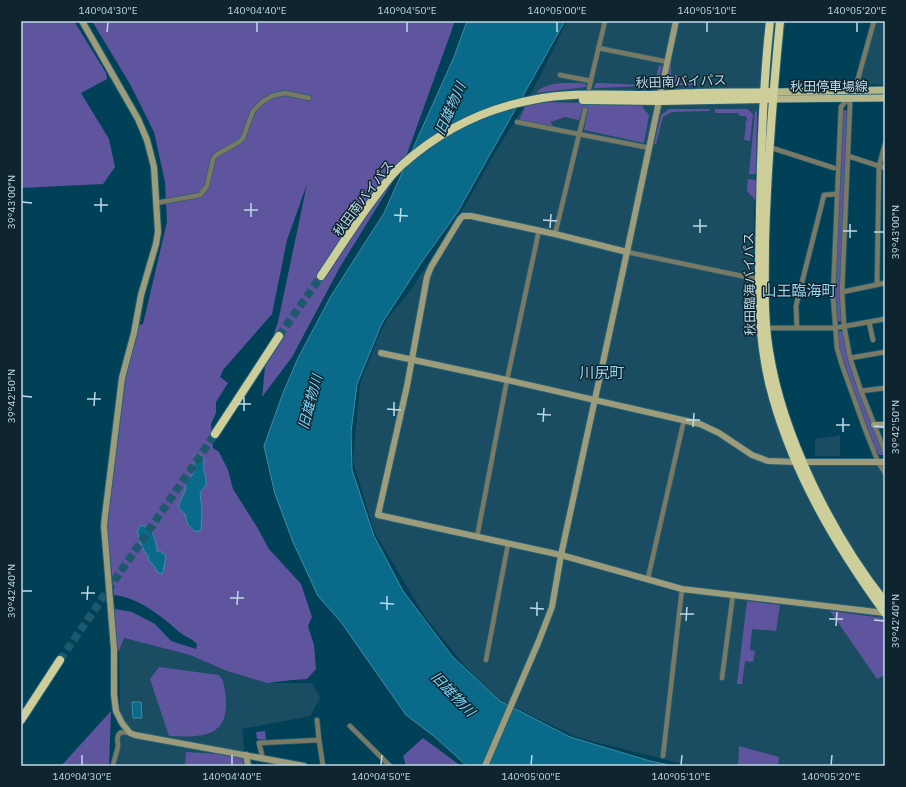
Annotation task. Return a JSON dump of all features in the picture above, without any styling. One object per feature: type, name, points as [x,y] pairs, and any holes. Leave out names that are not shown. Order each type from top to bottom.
[{"type":"highway","name":"秋田臨海バイパス","points":[[770,21],[764,96],[761,280],[761,335],[767,374],[778,415],[828,527],[840,548],[885,613]]},
{"type":"highway","name":"秋田臨海バイパス","points":[[780,21],[769,146],[761,280],[770,360],[779,397],[799,462],[840,535],[866,576],[885,602]]},
{"type":"highway","name":"秋田南バイパス","points":[[321,276],[358,219],[384,185],[403,164],[448,131],[475,117],[505,106],[542,98],[773,95]]},
{"type":"highway","points":[[215,434],[280,336]]},
{"type":"highway","points":[[21,720],[60,660]]},
{"type":"main road","name":"秋田停車場線","points":[[773,95],[854,90],[885,90]]},
{"type":"main road","name":"秋田停車場線","points":[[773,95],[847,99],[885,98]]},
{"type":"street","points":[[82,21],[138,119],[147,140],[154,167],[158,232],[141,295],[134,332],[122,378],[104,526],[114,649],[114,695],[118,717],[130,732],[135,735],[304,766]]},
{"type":"street","points":[[589,88],[605,21]]},
{"type":"street","points":[[485,766],[538,644],[552,607],[561,555],[596,400],[676,21]]},
{"type":"street","points":[[874,21],[854,90],[841,107],[833,296],[837,348],[853,399],[882,462],[885,473]]},
{"type":"street","points":[[598,48],[668,62]]},
{"type":"street","points":[[560,75],[591,81]]},
{"type":"street","points":[[156,202],[200,195],[207,186],[213,159],[216,155],[240,142],[243,138],[253,111],[262,102],[272,96],[285,93],[309,98]]},
{"type":"street","points":[[847,99],[850,104],[842,292],[844,326],[850,358],[861,391],[885,452]]},
{"type":"street","points":[[555,234],[585,110]]},
{"type":"street","points":[[516,122],[650,148]]},
{"type":"street","points":[[876,284],[879,166],[885,144]]},
{"type":"street","points":[[769,146],[834,168]]},
{"type":"street","points":[[848,156],[885,168]]},
{"type":"street","points":[[797,328],[796,306],[824,195],[837,194]]},
{"type":"street","points":[[761,280],[627,252],[539,230],[470,216],[463,216],[429,272],[412,360],[378,515],[561,555],[682,588],[885,613]]},
{"type":"street","points":[[477,537],[507,380],[539,230]]},
{"type":"street","points":[[842,292],[885,283]]},
{"type":"street","points":[[766,328],[835,328],[885,319]]},
{"type":"street","points":[[869,322],[873,340]]},
{"type":"street","points":[[850,358],[885,352]]},
{"type":"street","points":[[381,353],[700,424],[711,429],[752,455],[768,461],[882,462]]},
{"type":"street","points":[[861,391],[885,388]]},
{"type":"street","points":[[648,578],[684,420]]},
{"type":"street","points":[[874,425],[885,425]]},
{"type":"street","points":[[486,660],[508,544]]},
{"type":"street","points":[[663,756],[682,588]]},
{"type":"street","points":[[722,678],[733,594]]},
{"type":"street","points":[[317,720],[324,766]]},
{"type":"street","points":[[350,726],[390,766]]},
{"type":"street","points":[[113,766],[118,748],[118,736],[123,732],[130,732]]},
{"type":"street","points":[[262,759],[259,743],[319,740]]},
{"type":"street","points":[[246,755],[248,766]]},
{"type":"shaded area","points":[[21,21],[74,21],[106,73],[107,79],[81,93],[109,139],[115,167],[103,184],[21,188]]},
{"type":"shaded area","points":[[92,21],[455,21],[403,165],[340,267],[292,357],[262,397],[266,357],[278,322],[307,184],[287,240],[272,314],[223,370],[220,377],[228,383],[216,402],[216,413],[211,424],[213,448],[219,452],[228,470],[233,489],[269,549],[301,584],[312,617],[308,626],[314,645],[316,669],[307,679],[267,683],[227,671],[190,655],[124,638],[119,651],[115,648],[115,609],[132,612],[155,624],[171,641],[196,649],[197,644],[147,607],[128,598],[114,595],[107,526],[109,495],[124,381],[138,325],[143,324],[167,222],[165,182],[154,132],[130,84]]},
{"type":"shaded area","points":[[567,21],[767,21],[758,110],[754,205],[753,284],[758,340],[768,392],[794,463],[880,462],[885,471],[885,766],[691,766],[576,737],[500,700],[466,667],[425,617],[374,531],[353,461],[360,384],[387,319],[410,291],[462,211],[493,156],[523,108]]},
{"type":"shaded area","points":[[876,21],[885,21],[885,85],[859,84]]},
{"type":"shaded area","points":[[671,60],[671,75],[677,75],[678,83],[695,83],[695,85],[676,85],[668,77]]},
{"type":"shaded area","points":[[659,65],[662,66],[659,79],[647,86],[594,88],[596,83],[644,85],[656,77]]},
{"type":"shaded area","points":[[564,83],[586,84],[586,87],[536,93],[545,86]]},
{"type":"shaded area","points":[[537,102],[643,104],[643,108],[649,115],[644,143],[584,130],[588,109],[582,109],[579,120],[565,117],[550,122],[554,127],[519,120],[526,105]]},
{"type":"shaded area","points":[[669,109],[710,109],[710,111],[672,112],[663,117],[656,144],[654,144],[661,115]]},
{"type":"shaded area","points":[[715,109],[747,109],[753,114],[750,141],[744,140],[745,123],[747,119],[746,116],[740,116],[738,113],[715,113]]},
{"type":"shaded area","points":[[842,110],[849,111],[843,318],[838,322],[834,296]]},
{"type":"shaded area","points":[[755,111],[757,112],[756,174],[749,174]]},
{"type":"shaded area","points":[[748,179],[756,180],[757,202],[747,191]]},
{"type":"shaded area","points":[[839,331],[845,333],[849,359],[884,452],[883,455],[879,455],[869,436],[838,348],[837,334]]},
{"type":"shaded area","points":[[840,435],[840,456],[815,456],[815,439]]},
{"type":"shaded area","points":[[747,601],[780,605],[776,631],[752,629],[750,650],[755,651],[753,662],[745,661],[742,684],[737,684]]},
{"type":"shaded area","points":[[830,611],[883,618],[885,621],[885,675],[877,679]]},
{"type":"shaded area","points":[[123,638],[190,655],[227,671],[267,683],[312,683],[320,698],[310,716],[242,729],[246,766],[118,766],[117,759],[121,737],[119,651]]},
{"type":"shaded area","points":[[159,667],[219,675],[224,684],[226,701],[225,714],[222,723],[208,734],[199,736],[169,736],[150,679]]},
{"type":"shaded area","points":[[111,711],[109,766],[61,766]]},
{"type":"shaded area","points":[[265,731],[266,740],[257,739],[256,732]]},
{"type":"shaded area","points":[[423,738],[461,766],[406,766],[403,756]]},
{"type":"shaded area","points":[[739,746],[779,757],[778,766],[738,766]]},
{"type":"shaded area","points":[[186,752],[217,754],[242,758],[244,766],[185,766]]},
{"type":"water","name":"旧雄物川","points":[[467,21],[565,21],[457,213],[423,260],[382,323],[357,384],[351,432],[352,470],[374,536],[403,591],[452,656],[500,701],[570,737],[650,761],[674,766],[467,766],[435,737],[406,715],[341,622],[318,596],[293,542],[275,494],[264,446],[283,393],[298,358],[331,296],[384,213],[454,57]]},
{"type":"water","points":[[196,454],[202,456],[204,460],[206,481],[205,486],[200,492],[202,511],[201,529],[199,531],[194,531],[187,523],[185,514],[179,508],[179,504],[185,491],[186,482],[194,473],[194,456]]},
{"type":"water","points":[[141,525],[146,527],[154,536],[157,551],[160,551],[166,556],[163,572],[161,574],[158,573],[148,559],[149,557],[142,545],[137,531]]},
{"type":"water","points":[[132,702],[141,702],[142,718],[133,718]]},
{"type":"tunnel","points":[[279,336],[321,276]]},
{"type":"tunnel","points":[[60,660],[215,434]]},
{"type":"district","name":"山王臨海町","points":[[799,291]]},
{"type":"district","name":"川尻町","points":[[602,373]]}]
